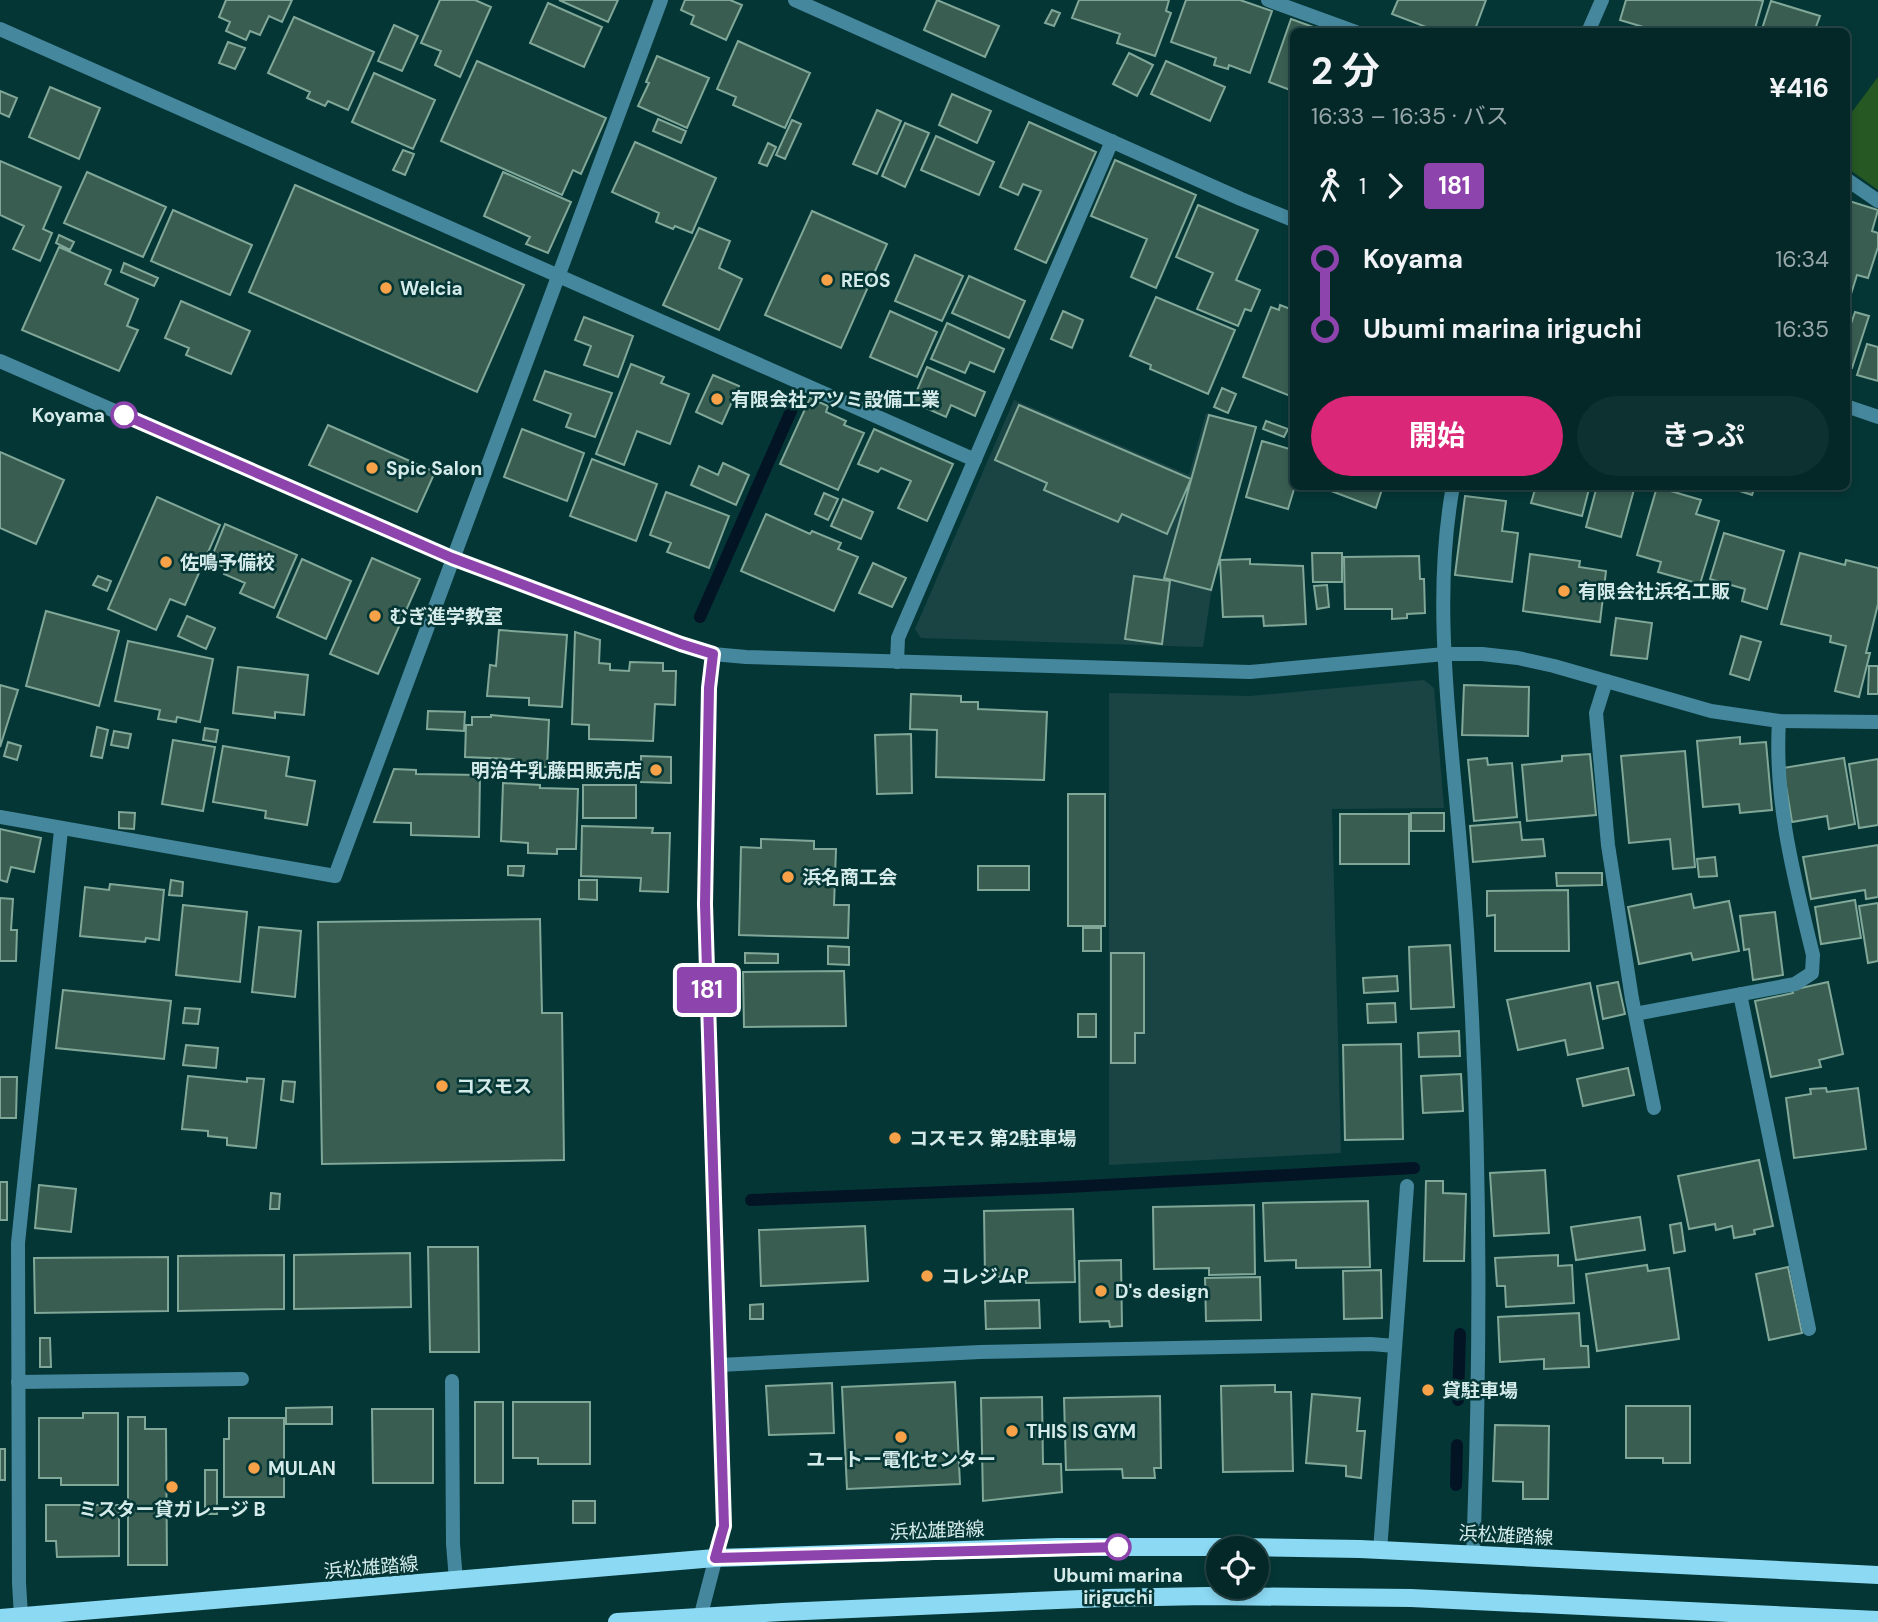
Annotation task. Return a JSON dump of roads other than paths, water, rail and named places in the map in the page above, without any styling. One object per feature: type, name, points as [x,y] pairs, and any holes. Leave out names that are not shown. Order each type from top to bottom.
[{"type":"main road","name":"浜松雄踏線","points":[[0,1618],[715,1558],[1058,1547],[1239,1547],[1380,1551],[1878,1575]]},
{"type":"main road","points":[[617,1622],[1104,1598],[1309,1596],[1527,1602],[1878,1620]]},
{"type":"street","points":[[0,817],[61,830],[335,876],[661,0]]},
{"type":"street","points":[[795,0],[1290,219]]},
{"type":"street","points":[[1268,0],[1345,28]]},
{"type":"street","points":[[1590,28],[1602,0]]},
{"type":"street","points":[[0,29],[975,460]]},
{"type":"street","points":[[897,662],[898,638],[1112,141]]},
{"type":"street","points":[[1850,182],[1878,201]]},
{"type":"street","points":[[0,361],[452,558],[713,654],[1250,672],[1445,654],[1482,654],[1518,658],[1711,711],[1779,721],[1878,722]]},
{"type":"street","points":[[1850,407],[1878,416]]},
{"type":"street","points":[[1452,490],[1445,543],[1445,654],[1468,947],[1476,1115],[1479,1305],[1473,1555]]},
{"type":"street","points":[[699,1619],[724,1526],[705,904],[709,688],[713,654]]},
{"type":"street","points":[[1606,681],[1596,713],[1608,845],[1635,1014],[1654,1108]]},
{"type":"street","points":[[1635,1014],[1795,984],[1812,974],[1813,955],[1783,824],[1777,748],[1779,721]]},
{"type":"street","points":[[21,1616],[18,1243],[61,830]]},
{"type":"street","points":[[1741,994],[1809,1329]]},
{"type":"street","points":[[1380,1551],[1408,1186]]},
{"type":"street","points":[[719,1364],[980,1352],[1371,1344],[1395,1346]]},
{"type":"street","points":[[18,1382],[242,1379]]},
{"type":"street","points":[[452,1381],[453,1544],[456,1580]]},
{"type":"waterway","points":[[700,617],[795,402]]},
{"type":"waterway","points":[[751,1200],[1068,1187],[1414,1168]]},
{"type":"waterway","points":[[1458,1400],[1460,1334]]},
{"type":"waterway","points":[[1456,1485],[1457,1445]]},
{"type":"place","name":"REOS","points":[[827,280]]},
{"type":"place","name":"Welcia","points":[[386,288]]},
{"type":"place","name":"有限会社アツミ設備工業","points":[[717,399]]},
{"type":"place","name":"Koyama","points":[[124,415]]},
{"type":"place","name":"Spic Salon","points":[[372,468]]},
{"type":"place","name":"佐鳴予備校","points":[[166,562]]},
{"type":"place","name":"有限会社浜名工販","points":[[1564,591]]},
{"type":"place","name":"むぎ進学教室","points":[[375,616]]},
{"type":"place","name":"明治牛乳藤田販売店","points":[[656,770]]},
{"type":"place","name":"浜名商工会","points":[[788,877]]},
{"type":"place","name":"コスモス","points":[[442,1086]]},
{"type":"place","name":"コスモス 第2駐車場","points":[[895,1138]]},
{"type":"place","name":"コレジムP","points":[[927,1276]]},
{"type":"place","name":"D's design","points":[[1101,1291]]},
{"type":"place","name":"貸駐車場","points":[[1428,1390]]},
{"type":"place","name":"THIS IS GYM","points":[[1012,1431]]},
{"type":"place","name":"ユートー電化センター","points":[[901,1437]]},
{"type":"place","name":"MULAN","points":[[254,1468]]},
{"type":"place","name":"ミスター貸ガレージ B","points":[[172,1487]]},
{"type":"place","name":"Ubumi marina iriguchi","points":[[1118,1547]]}]
